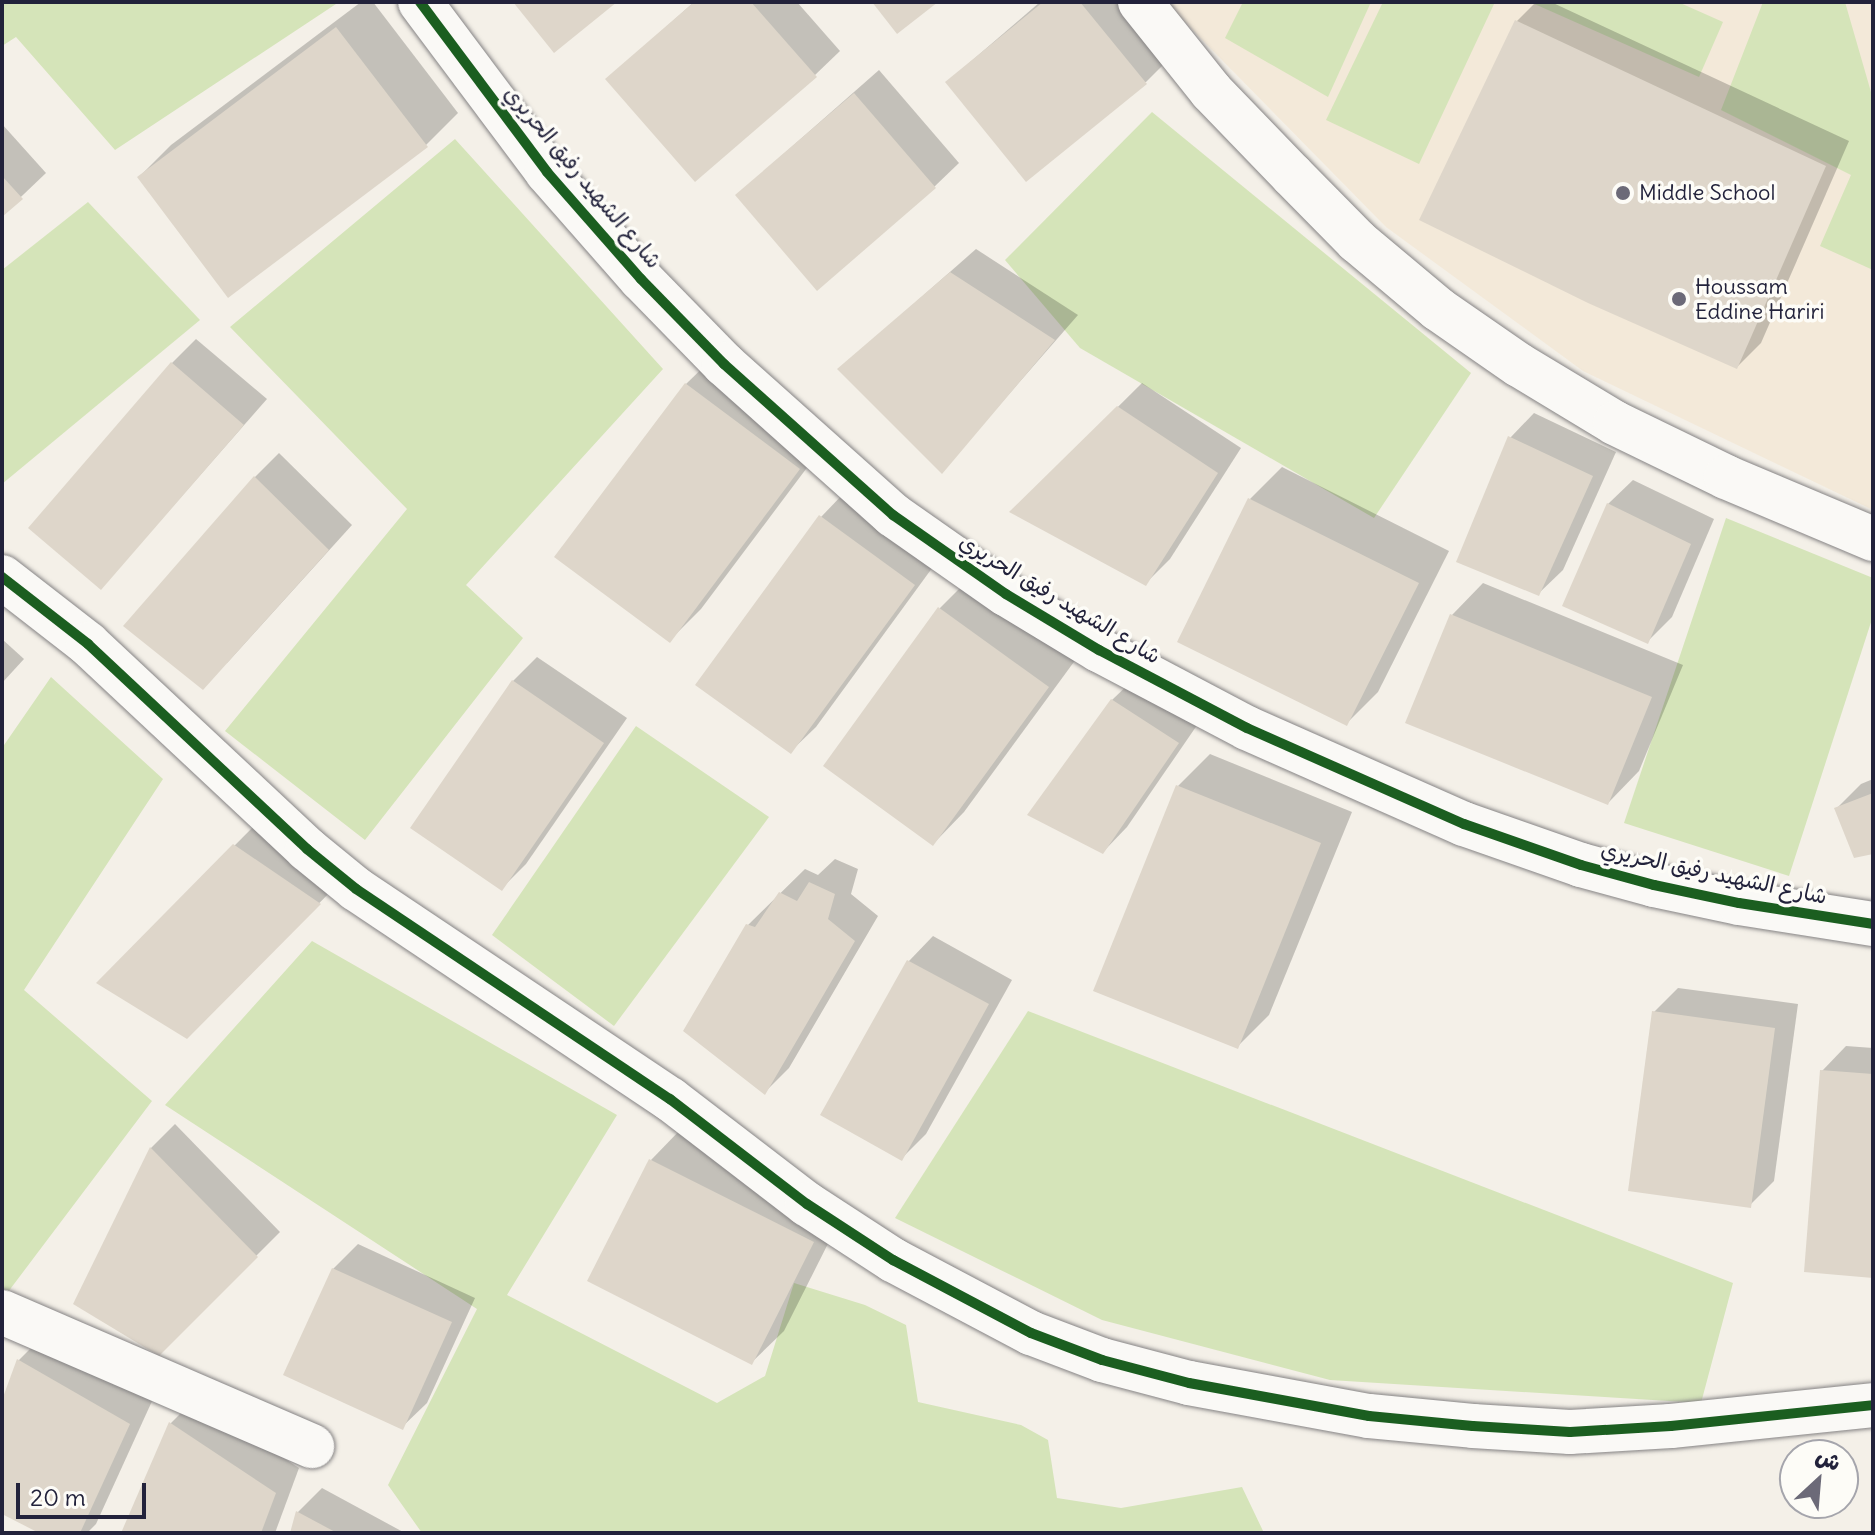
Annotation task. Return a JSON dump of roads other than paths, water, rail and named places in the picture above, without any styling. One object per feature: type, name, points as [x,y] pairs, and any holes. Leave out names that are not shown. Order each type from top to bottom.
[{"type":"street","name":"شارع الشهيد رفيق الحريري","points":[[420,2],[547,172],[641,279],[724,364],[893,515],[1006,594],[1099,650],[1247,728],[1464,824],[1581,865],[1654,885],[1739,903],[1873,924]]},
{"type":"street","points":[[1140,2],[1211,91],[1292,175],[1357,241],[1438,309],[1519,365],[1615,423],[1726,477],[1873,539]]},
{"type":"street","points":[[2,577],[88,644],[307,849],[356,889],[670,1099],[819,1212],[958,1298],[1031,1333],[1102,1360],[1189,1383],[1369,1416],[1473,1426],[1570,1432],[1671,1426],[1873,1405]]},
{"type":"street","points":[[2,1312],[312,1446]]},
{"type":"place","name":"Middle School","points":[[1623,193]]},
{"type":"place","name":"Houssam Eddine Hariri","points":[[1679,299]]}]
